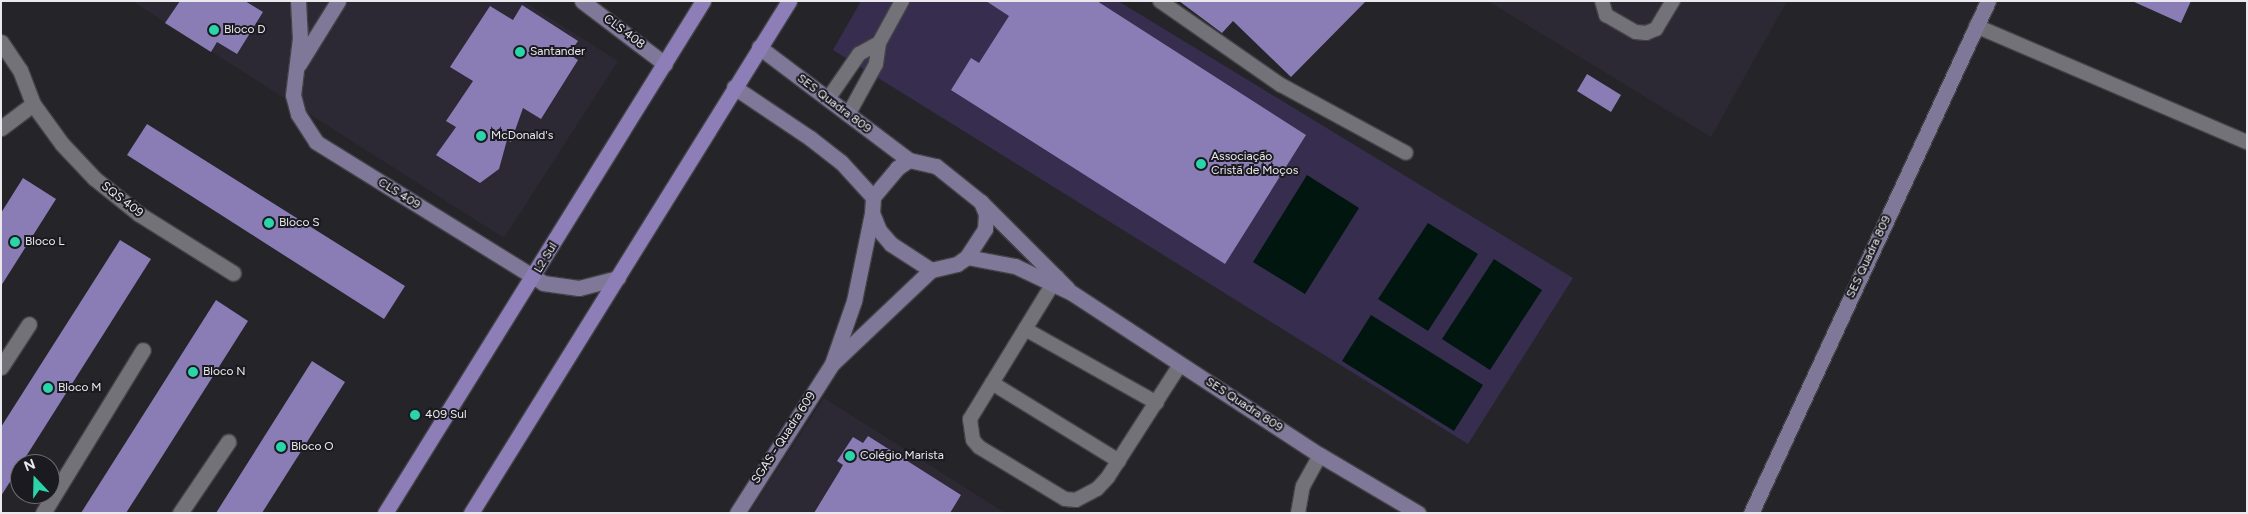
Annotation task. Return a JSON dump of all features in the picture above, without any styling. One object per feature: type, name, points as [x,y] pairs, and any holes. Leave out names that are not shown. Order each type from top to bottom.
[{"type":"main road","name":"L2 Sul","points":[[385,513],[534,279],[703,1]]},
{"type":"main road","points":[[471,513],[789,1]]},
{"type":"street","name":"CLS 409","points":[[298,1],[296,68],[293,95],[298,114],[316,142],[534,279],[564,288],[618,278]]},
{"type":"street","points":[[296,68],[338,1]]},
{"type":"street","name":"CLS 408","points":[[582,1],[665,64]]},
{"type":"street","name":"SES Quadra 809","points":[[1751,513],[1988,1]]},
{"type":"street","name":"SQS 409","points":[[1,42],[20,70],[33,104],[62,144],[94,178],[139,214],[232,273]]},
{"type":"street","name":"SES Quadra 809","points":[[759,47],[909,160]]},
{"type":"street","points":[[734,87],[816,142],[841,162],[872,205],[891,244],[931,270],[967,257],[985,229],[986,214],[981,202],[936,166],[909,160],[885,180],[872,205]]},
{"type":"street","points":[[1,128],[33,104]]},
{"type":"street","name":"SES Quadra 809","points":[[981,202],[1054,281]]},
{"type":"street","name":"SGAS - Quadra 609","points":[[737,513],[832,364],[854,301],[872,205]]},
{"type":"street","name":"SES Quadra 809","points":[[967,257],[1015,266],[1054,281],[1320,455],[1418,513]]},
{"type":"street","name":"SGAS - Quadra 609","points":[[832,364],[931,270]]},
{"type":"street","points":[[1,366],[29,324]]},
{"type":"street","points":[[43,513],[143,350]]},
{"type":"street","points":[[180,513],[228,442]]},
{"type":"lane","points":[[848,114],[876,64],[879,43],[902,1]]},
{"type":"lane","points":[[1160,1],[1281,85],[1406,153]]},
{"type":"lane","points":[[1602,1],[1606,15],[1636,32],[1646,33],[1656,29],[1672,1]]},
{"type":"lane","points":[[1976,26],[2247,142]]},
{"type":"lane","points":[[828,99],[859,54],[879,43]]},
{"type":"lane","points":[[1054,281],[970,419],[972,440],[979,447],[1066,499],[1076,500],[1097,489],[1119,461],[1180,365]]},
{"type":"lane","points":[[1025,329],[1157,403]]},
{"type":"lane","points":[[992,383],[1119,461]]},
{"type":"lane","points":[[1298,513],[1303,486],[1320,455]]},
{"type":"shaded area","points":[[132,1],[523,1],[618,61],[504,238]]},
{"type":"shaded area","name":"Associação Cristã de Moços","points":[[861,1],[1118,1],[1573,278],[1468,444],[833,50]]},
{"type":"shaded area","points":[[1488,1],[1787,1],[1711,137]]},
{"type":"shaded area","points":[[1307,175],[1359,208],[1305,294],[1253,262]]},
{"type":"shaded area","points":[[1428,223],[1478,254],[1428,331],[1378,299]]},
{"type":"shaded area","points":[[1494,259],[1542,290],[1490,370],[1442,339]]},
{"type":"shaded area","points":[[1371,315],[1483,385],[1454,431],[1342,361]]},
{"type":"shaded area","name":"Colégio Marista","points":[[824,398],[1005,513],[749,513]]},
{"type":"building","name":"Bloco D","points":[[180,1],[245,1],[263,12],[237,54],[217,42],[211,52],[165,23]]},
{"type":"building","points":[[986,1],[1097,1],[1306,135],[1225,264],[951,90],[971,58],[979,63],[1009,16]]},
{"type":"building","points":[[1179,1],[1366,1],[1291,77],[1233,21],[1222,33]]},
{"type":"building","points":[[2132,1],[2191,1],[2181,23]]},
{"type":"building","points":[[522,5],[578,41],[569,54],[578,60],[541,119],[523,108],[511,142],[507,140],[499,169],[480,183],[436,155],[456,127],[446,121],[473,81],[450,67],[490,6],[513,20]]},
{"type":"building","points":[[1587,74],[1621,95],[1611,112],[1577,91]]},
{"type":"building","name":"Bloco S","points":[[147,124],[405,286],[384,319],[127,155]]},
{"type":"building","name":"Bloco L","points":[[23,178],[56,199],[1,286],[1,213]]},
{"type":"building","name":"Bloco M","points":[[120,240],[151,259],[28,454],[10,454],[10,482],[1,496],[1,427]]},
{"type":"building","name":"Bloco N","points":[[216,300],[248,321],[126,513],[81,513]]},
{"type":"building","name":"Bloco O","points":[[312,361],[345,382],[262,513],[216,513]]},
{"type":"building","points":[[868,436],[961,495],[950,513],[814,513],[843,465],[837,461],[853,437],[863,443]]},
{"type":"place","name":"Bloco D","points":[[214,30]]},
{"type":"place","name":"Santander","points":[[520,52]]},
{"type":"place","name":"McDonald's","points":[[481,136]]},
{"type":"place","name":"Associação Cristã de Moços","points":[[1201,164]]},
{"type":"place","name":"Bloco S","points":[[269,223]]},
{"type":"place","name":"Bloco L","points":[[15,242]]},
{"type":"place","name":"Bloco N","points":[[193,372]]},
{"type":"place","name":"Bloco M","points":[[48,388]]},
{"type":"place","name":"409 Sul","points":[[415,415]]},
{"type":"place","name":"Bloco O","points":[[281,447]]},
{"type":"place","name":"Colégio Marista","points":[[850,456]]}]
